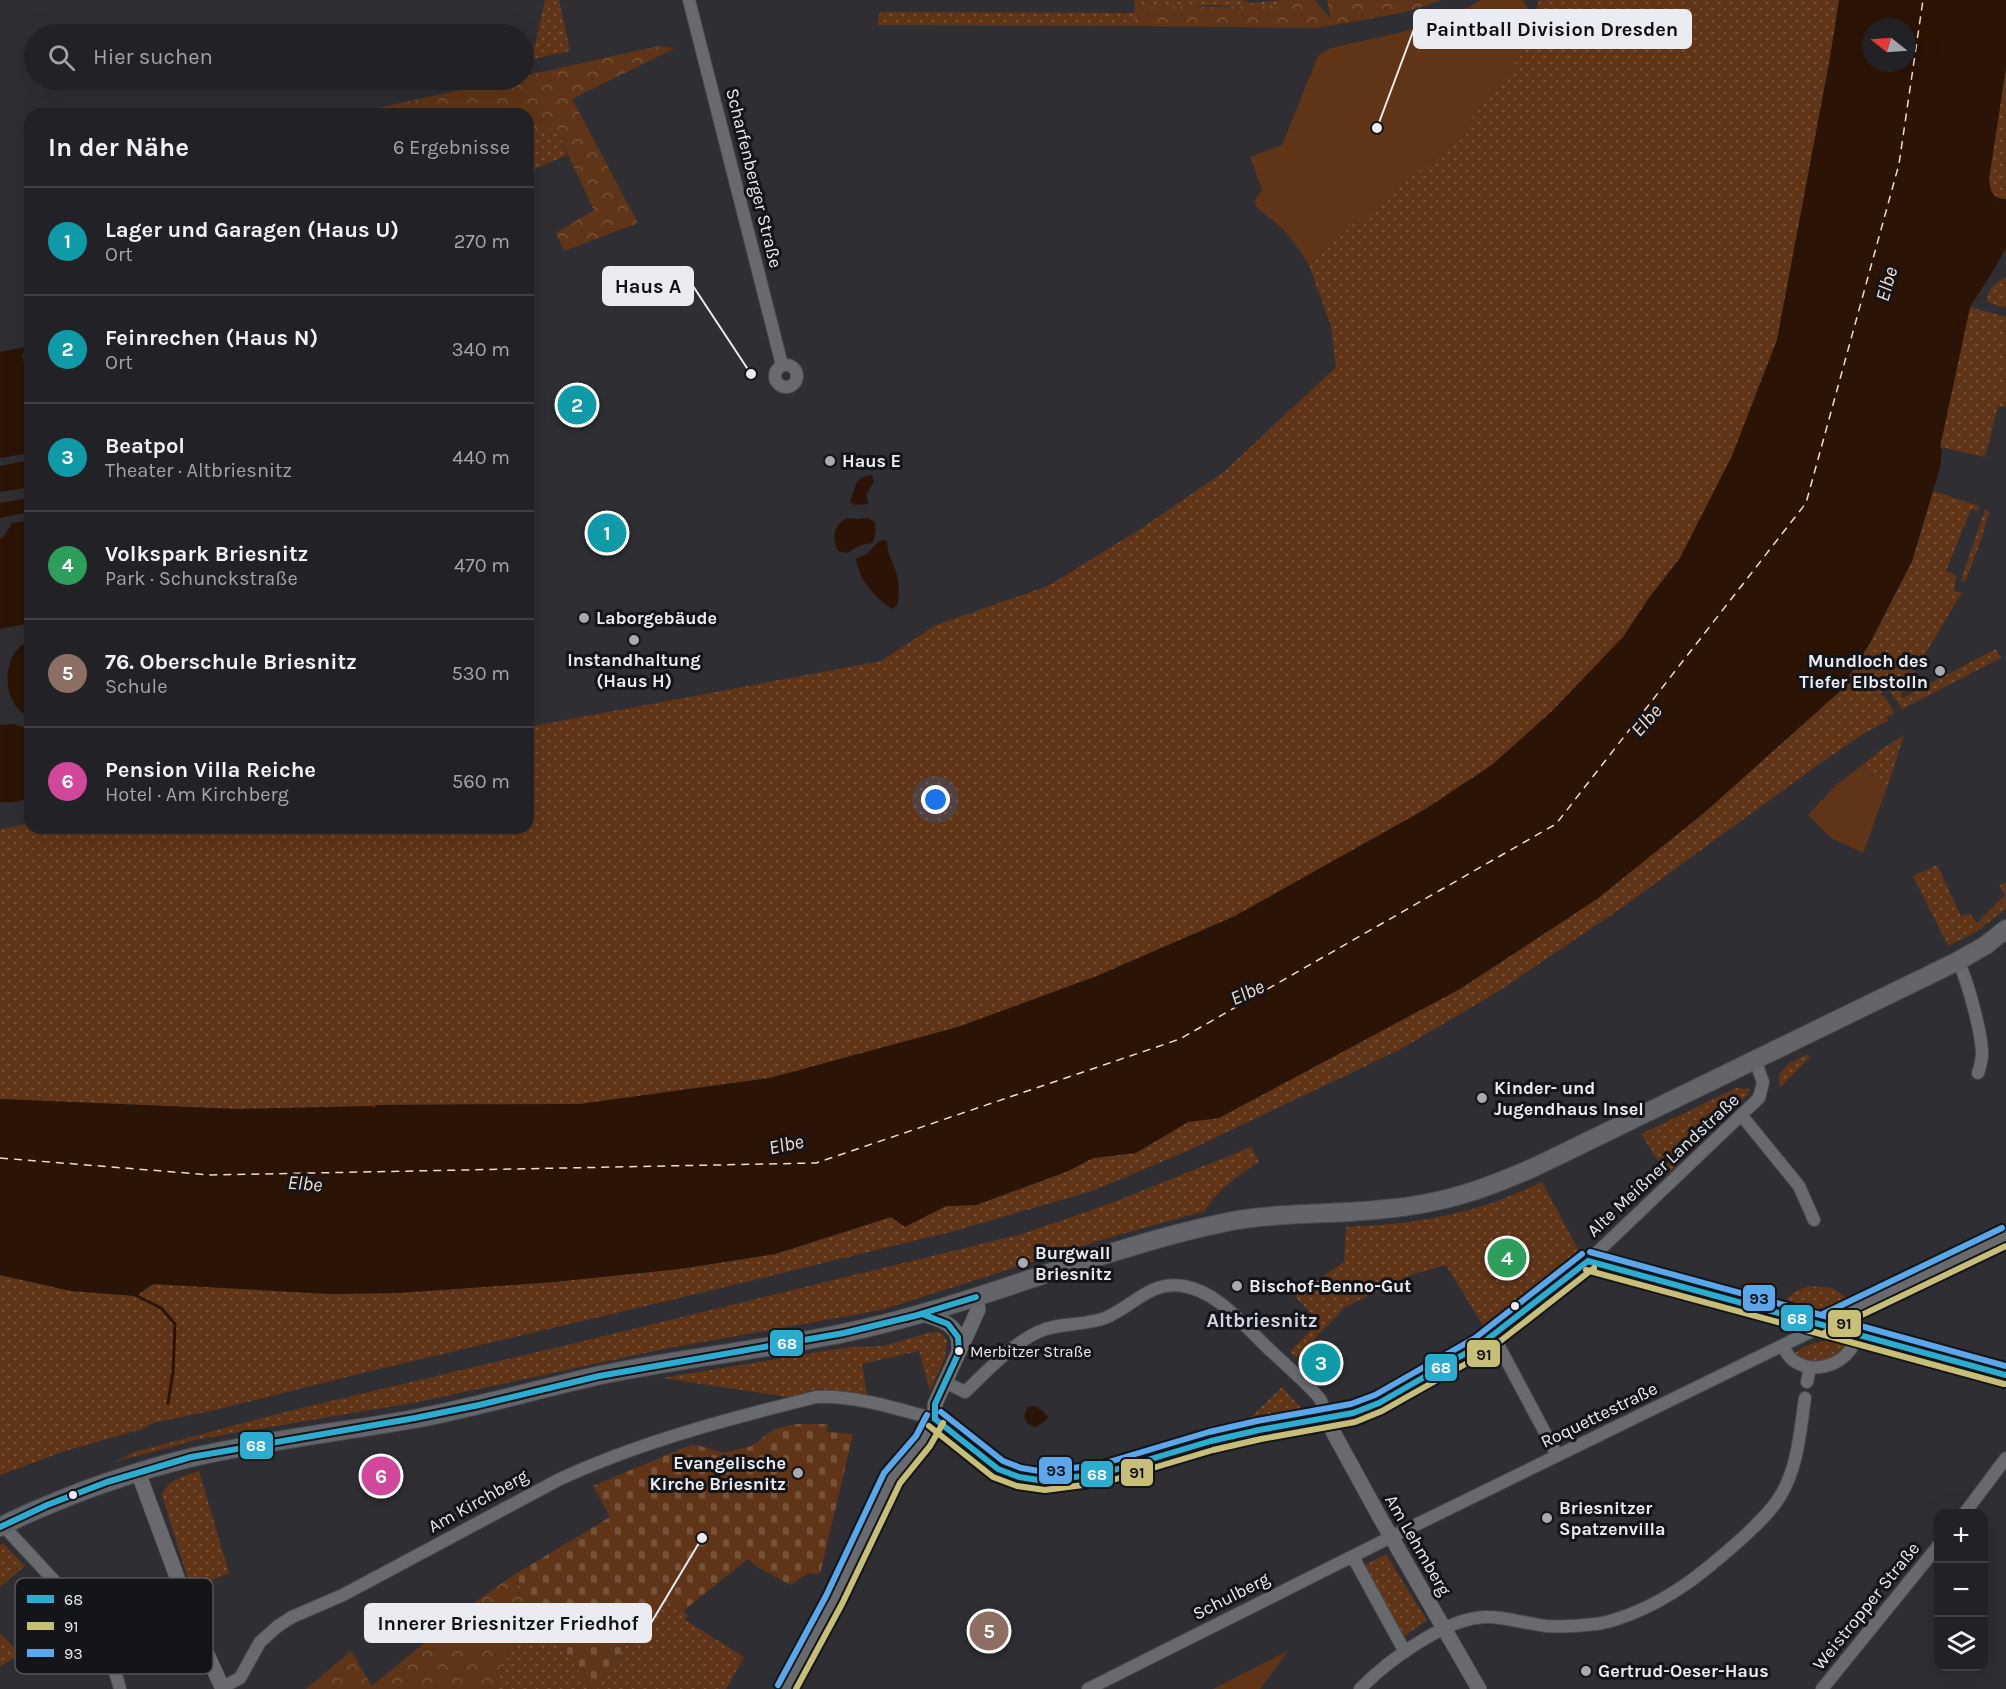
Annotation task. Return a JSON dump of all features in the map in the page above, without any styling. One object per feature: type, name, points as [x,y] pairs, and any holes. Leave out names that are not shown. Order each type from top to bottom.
[{"type":"main road","points":[[1,1526],[47,1505],[138,1472],[222,1450],[415,1418],[599,1376],[844,1333],[922,1314],[1118,1251],[1227,1222],[1266,1216],[1384,1210],[1431,1203],[1489,1187],[1958,961],[1986,945],[2006,929]]},
{"type":"street","name":"Scharfenberger Straße","points":[[689,0],[782,365]]},
{"type":"street","points":[[1958,961],[1964,972],[1981,1042],[1983,1056],[1978,1073]]},
{"type":"street","name":"Alte Meißner Landstraße","points":[[1588,1261],[1760,1098],[1763,1082],[1755,1060]]},
{"type":"street","points":[[1742,1116],[1799,1186],[1814,1220]]},
{"type":"street","name":"Roquettestraße","points":[[1391,1537],[2006,1236]]},
{"type":"street","points":[[935,1419],[998,1469],[1019,1477],[1045,1481],[1104,1473],[1211,1441],[1353,1413],[1379,1403],[1453,1362],[1493,1335],[1588,1261],[2006,1375]]},
{"type":"street","points":[[945,1382],[965,1392],[1009,1353],[1039,1331],[1105,1318],[1153,1288],[1167,1285],[1184,1286],[1200,1290],[1234,1316],[1321,1399],[1326,1419]]},
{"type":"street","points":[[786,1689],[834,1600],[892,1478],[923,1441],[935,1419],[935,1404],[978,1310],[976,1297]]},
{"type":"street","points":[[922,1314],[936,1318],[952,1328],[958,1337],[959,1352]]},
{"type":"street","points":[[1493,1335],[1557,1455]]},
{"type":"street","points":[[1782,1346],[1793,1360],[1810,1368],[1826,1367],[1840,1360],[1852,1348],[1856,1335]]},
{"type":"street","points":[[1807,1382],[1810,1368]]},
{"type":"street","name":"Am Kirchberg","points":[[223,1688],[240,1678],[260,1642],[268,1633],[285,1622],[343,1595],[558,1480],[594,1464],[731,1418],[816,1397],[830,1396],[935,1419]]},
{"type":"street","points":[[1360,1689],[1375,1674],[1405,1652],[1443,1628],[1464,1621],[1484,1617],[1547,1626],[1598,1624],[1635,1612],[1672,1594],[1705,1572],[1756,1526],[1779,1499],[1791,1474],[1797,1452],[1806,1398]]},
{"type":"street","name":"Am Lehmberg","points":[[1326,1419],[1479,1689]]},
{"type":"street","points":[[1968,1509],[2006,1458]]},
{"type":"street","points":[[138,1472],[177,1578]]},
{"type":"street","points":[[1,1526],[48,1578]]},
{"type":"street","name":"Schulberg","points":[[1088,1689],[1391,1537]]},
{"type":"street","name":"Weistropper Straße","points":[[1822,1689],[1934,1551]]},
{"type":"street","points":[[1353,1557],[1405,1652]]},
{"type":"street","points":[[213,1667],[223,1688]]},
{"type":"street","points":[[115,1674],[120,1689]]},
{"type":"green space","points":[[545,0],[559,0],[570,51],[534,59]]},
{"type":"green space","points":[[1134,0],[1143,0],[1137,7],[1138,11],[1157,7],[1281,5],[1282,0],[1315,0],[1330,18],[1327,0],[1442,0],[1406,12],[1317,28],[1135,26]]},
{"type":"green space","points":[[1143,0],[1245,0],[1250,3],[1282,0],[1281,5],[1240,7],[1213,5],[1138,11],[1137,8]]},
{"type":"green space","points":[[1480,0],[1522,0],[1534,16],[1526,48],[1452,144],[1359,219],[1309,265],[1296,244],[1254,203],[1262,189],[1250,157],[1282,145],[1318,56],[1331,48],[1398,33],[1454,16]]},
{"type":"green space","points":[[1539,0],[1839,0],[1777,340],[1732,456],[1680,558],[1623,637],[1552,711],[1492,765],[1424,810],[1235,916],[1097,976],[958,1027],[770,1078],[580,1104],[376,1105],[373,1108],[372,1106],[237,1109],[0,1099],[0,829],[24,825],[24,834],[534,834],[534,726],[881,661],[936,625],[1048,586],[1142,528],[1225,471],[1336,367],[1331,326],[1309,265],[1359,219],[1452,144],[1526,48]]},
{"type":"green space","points":[[880,12],[1135,13],[1135,26],[877,25]]},
{"type":"green space","points":[[658,46],[675,48],[572,99],[638,223],[564,251],[556,233],[594,210],[555,127],[534,136],[534,108],[378,108],[460,90],[534,90],[534,74]]},
{"type":"green space","points":[[2006,67],[2006,199],[2001,199],[1993,193],[1989,179]]},
{"type":"green space","points":[[555,126],[567,155],[534,169],[534,135]]},
{"type":"green space","points":[[2006,277],[2006,307],[1987,301],[1988,293],[1993,286]]},
{"type":"green space","points":[[1970,307],[2006,317],[2006,407],[1998,406],[1985,457],[1940,447]]},
{"type":"green space","points":[[1933,491],[1979,506],[1978,511],[1971,509],[1946,571],[1957,576],[1955,592],[1962,592],[1901,695],[1902,698],[1996,649],[2001,658],[1902,709],[1887,687],[1879,695],[1884,696],[1895,713],[1886,717],[1888,721],[1866,732],[1822,762],[1623,907],[1499,991],[1399,1050],[1187,1151],[1092,1191],[954,1231],[215,1410],[153,1423],[142,1429],[65,1451],[0,1475],[0,1275],[71,1291],[136,1296],[153,1284],[330,1294],[398,1293],[553,1282],[679,1269],[775,1254],[891,1217],[905,1226],[946,1206],[976,1205],[1066,1172],[1093,1158],[1136,1153],[1188,1122],[1219,1118],[1597,899],[1705,812],[1839,692],[1870,643],[1912,561]]},
{"type":"green space","points":[[1985,509],[1989,512],[1965,582],[1961,580]]},
{"type":"green space","points":[[1904,735],[1888,785],[1860,767],[1882,749]]},
{"type":"green space","points":[[1860,767],[1888,785],[1863,853],[1831,838],[1808,815],[1836,785]]},
{"type":"green space","points":[[1937,865],[1961,916],[1970,914],[1977,923],[2005,895],[1999,886],[2006,882],[2006,909],[1976,932],[1948,946],[1913,876]]},
{"type":"green space","points":[[1807,1054],[1810,1057],[1780,1088],[1779,1075],[1787,1065]]},
{"type":"green space","points":[[1736,1088],[1749,1089],[1748,1094],[1667,1175],[1641,1134]]},
{"type":"green space","points":[[1251,1147],[1259,1162],[1222,1190],[1205,1211],[1111,1237],[881,1310],[664,1349],[418,1402],[199,1439],[115,1462],[134,1452],[285,1412],[1022,1234],[1109,1204]]},
{"type":"green space","points":[[1542,1182],[1579,1251],[1484,1327],[1446,1265],[1410,1275],[1345,1307],[1296,1358],[1290,1352],[1319,1321],[1294,1296],[1344,1262],[1346,1227],[1402,1223],[1458,1213],[1495,1202]]},
{"type":"green space","points":[[1809,1286],[1832,1288],[1846,1297],[1844,1302],[1814,1309],[1799,1308],[1784,1302],[1794,1292]]},
{"type":"green space","points":[[940,1332],[947,1340],[945,1358],[930,1391],[919,1351],[862,1364],[867,1394],[818,1389],[788,1397],[662,1378],[850,1347],[883,1346],[928,1333]]},
{"type":"green space","points":[[1832,1339],[1848,1343],[1827,1363],[1803,1361],[1794,1353],[1808,1345]]},
{"type":"green space","points":[[1282,1387],[1300,1407],[1299,1414],[1246,1422]]},
{"type":"green space","points":[[796,1424],[828,1424],[827,1432],[853,1434],[820,1574],[808,1573],[791,1585],[757,1567],[748,1559],[683,1611],[672,1598],[661,1607],[630,1639],[597,1689],[592,1689],[512,1576],[610,1517],[593,1486],[693,1444],[724,1453],[752,1446],[774,1429]]},
{"type":"green space","points":[[199,1471],[229,1573],[213,1580],[188,1578],[162,1495],[168,1485]]},
{"type":"green space","points":[[3,1543],[25,1566],[0,1587],[0,1545]]},
{"type":"green space","points":[[1386,1554],[1427,1621],[1404,1636],[1363,1566]]},
{"type":"green space","points":[[512,1576],[592,1689],[495,1689],[526,1609]]},
{"type":"green space","points":[[512,1576],[526,1609],[495,1689],[306,1689],[351,1651],[372,1686],[466,1609]]},
{"type":"green space","points":[[672,1598],[688,1616],[685,1620],[744,1657],[726,1689],[597,1689],[630,1640],[650,1617]]},
{"type":"green space","points":[[0,1633],[15,1649],[15,1657],[0,1667]]},
{"type":"green space","points":[[1288,1651],[1260,1689],[1213,1689]]},
{"type":"water","name":"Elbe","points":[[1839,0],[2006,0],[2006,67],[1989,179],[1995,196],[2006,199],[2006,248],[1970,307],[1940,447],[1942,450],[1940,468],[1912,561],[1870,643],[1839,692],[1705,812],[1597,899],[1460,989],[1219,1118],[1188,1122],[1136,1153],[1093,1158],[1066,1172],[976,1205],[946,1206],[905,1227],[891,1217],[775,1254],[679,1269],[553,1282],[398,1293],[330,1294],[153,1284],[136,1296],[71,1291],[0,1275],[0,1099],[237,1109],[373,1106],[373,1108],[376,1105],[580,1104],[770,1078],[958,1027],[1097,976],[1235,916],[1424,810],[1492,765],[1552,711],[1623,637],[1680,558],[1732,456],[1777,340]]},
{"type":"water","points":[[24,347],[22,354],[24,454],[0,458],[0,352]]},
{"type":"water","points":[[24,461],[24,488],[0,492],[0,466]]},
{"type":"water","points":[[872,475],[874,481],[866,495],[869,504],[855,505],[850,502],[858,480]]},
{"type":"water","points":[[24,499],[24,513],[0,518],[0,503]]},
{"type":"water","points":[[847,518],[868,518],[875,522],[872,543],[861,545],[847,553],[838,551],[835,542],[836,528]]},
{"type":"water","points":[[24,521],[24,624],[0,629],[0,538],[2,539],[12,523]]},
{"type":"water","points":[[887,541],[888,552],[897,573],[898,603],[893,609],[869,588],[856,559],[867,554],[878,542]]},
{"type":"water","points":[[24,644],[24,713],[13,702],[8,679],[13,656]]},
{"type":"water","points":[[14,724],[24,728],[24,800],[15,802],[0,802],[0,725]]},
{"type":"water","points":[[1034,1406],[1048,1417],[1036,1427],[1025,1420],[1026,1410]]},
{"type":"waterway","points":[[133,1294],[161,1308],[175,1324],[173,1372],[168,1403]]},
{"type":"ferry route","points":[[0,1158],[211,1175],[816,1163],[1180,1039],[1556,824],[1806,503],[1899,164],[1923,0]]},
{"type":"transit line","name":"93","points":[[1590,1252],[1821,1315],[2002,1228]]},
{"type":"transit line","name":"91","points":[[1586,1270],[1822,1334],[2006,1246]]},
{"type":"transit line","name":"93","points":[[941,1412],[1003,1461],[1021,1468],[1045,1472],[1102,1464],[1209,1432],[1351,1404],[1375,1395],[1475,1338],[1582,1254]]},
{"type":"transit line","name":"68","points":[[1588,1261],[2006,1375]]},
{"type":"transit line","name":"68","points":[[935,1419],[998,1469],[1019,1477],[1045,1481],[1104,1473],[1211,1441],[1353,1413],[1379,1403],[1480,1345],[1588,1261]]},
{"type":"transit line","name":"91","points":[[929,1426],[993,1477],[1017,1486],[1045,1490],[1106,1482],[1213,1450],[1355,1422],[1382,1411],[1485,1353],[1594,1268]]},
{"type":"transit line","name":"68","points":[[907,1318],[976,1297]]},
{"type":"transit line","name":"93","points":[[1810,1312],[2006,1366]]},
{"type":"transit line","name":"68","points":[[0,1527],[47,1505],[107,1482],[191,1457],[415,1418],[599,1376],[844,1333],[922,1314],[948,1324],[958,1337],[959,1352],[935,1404],[935,1419]]},
{"type":"transit line","name":"91","points":[[1806,1330],[2004,1384]]},
{"type":"transit line","name":"93","points":[[778,1685],[826,1596],[884,1473],[916,1436],[927,1415]]},
{"type":"transit line","name":"91","points":[[796,1689],[842,1604],[900,1483],[930,1446],[943,1423]]},
{"type":"place","name":"Paintball Division Dresden","points":[[1377,128]]},
{"type":"place","name":"Haus A","points":[[751,374]]},
{"type":"place","name":"Feinrechen (Haus N)","points":[[577,405]]},
{"type":"place","name":"Haus E","points":[[830,461]]},
{"type":"place","name":"Lager und Garagen (Haus U)","points":[[607,533]]},
{"type":"place","name":"Laborgebäude","points":[[584,618]]},
{"type":"place","name":"Instandhaltung (Haus H)","points":[[634,640]]},
{"type":"place","name":"Mundloch des Tiefer Elbstolln","points":[[1940,671]]},
{"type":"place","name":"Kinder- und Jugendhaus Insel","points":[[1482,1098]]},
{"type":"place","name":"Volkspark Briesnitz","points":[[1507,1258]]},
{"type":"place","name":"Burgwall Briesnitz","points":[[1023,1263]]},
{"type":"place","name":"Bischof-Benno-Gut","points":[[1237,1286]]},
{"type":"place","name":"Merbitzer Straße","points":[[959,1351]]},
{"type":"place","name":"Beatpol","points":[[1321,1363]]},
{"type":"place","name":"Evangelische Kirche Briesnitz","points":[[798,1473]]},
{"type":"place","name":"Pension Villa Reiche","points":[[381,1476]]},
{"type":"place","name":"Briesnitzer Spatzenvilla","points":[[1547,1518]]},
{"type":"place","name":"Innerer Briesnitzer Friedhof","points":[[702,1538]]},
{"type":"place","name":"76. Oberschule Briesnitz","points":[[989,1631]]},
{"type":"place","name":"Gertrud-Oeser-Haus","points":[[1586,1671]]},
{"type":"district","name":"Altbriesnitz","points":[[1262,1320]]}]
